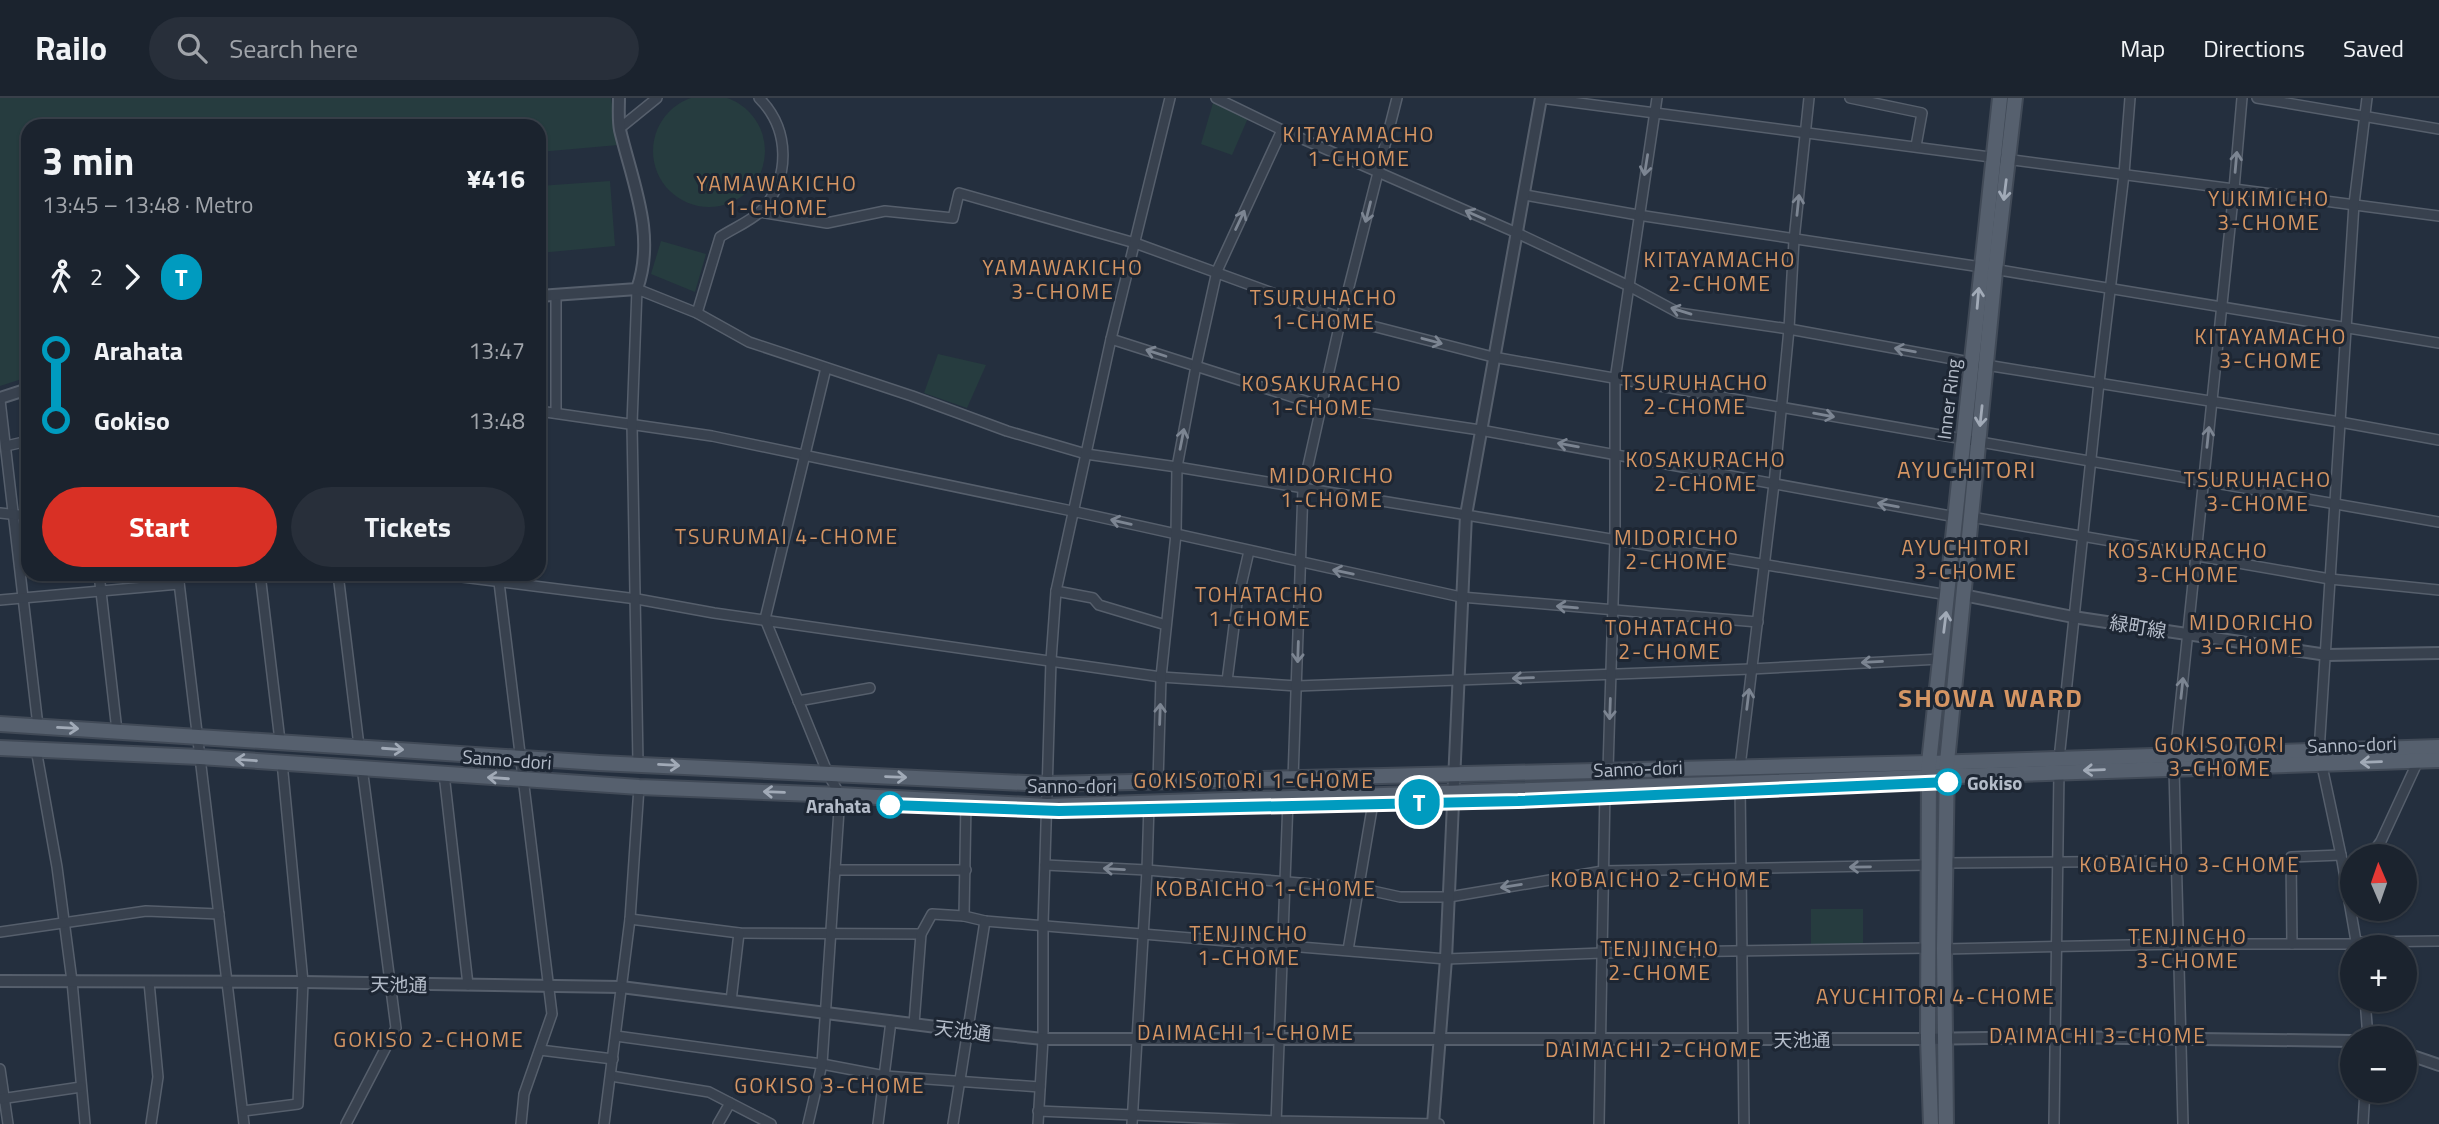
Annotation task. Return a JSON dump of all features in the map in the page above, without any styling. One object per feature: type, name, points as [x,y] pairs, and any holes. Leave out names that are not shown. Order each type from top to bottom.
[{"type":"main road","name":"Inner Ring","points":[[1931,1124],[1928,1039],[1929,763],[1940,659],[1971,517],[1978,443],[1979,364],[1988,269],[1993,157],[2000,98]]},
{"type":"main road","name":"Inner Ring","points":[[1988,269],[2008,159],[2015,98]]},
{"type":"main road","name":"Inner Ring","points":[[1946,1124],[1944,863],[1946,769],[1956,595],[1956,517],[1963,439],[1979,364]]},
{"type":"main road","name":"Sanno-dori","points":[[0,724],[521,757],[1047,784],[1929,763],[1946,769],[2320,758],[2439,760]]},
{"type":"main road","name":"Sanno-dori","points":[[2320,758],[2439,747]]},
{"type":"main road","name":"Sanno-dori","points":[[0,748],[282,762],[639,787],[1047,806],[1928,778],[1946,769]]},
{"type":"street","points":[[619,98],[620,128],[643,217],[645,241],[642,275],[637,289],[632,424],[638,763]]},
{"type":"street","points":[[620,128],[657,98]]},
{"type":"street","points":[[697,313],[720,237],[760,212],[778,181],[783,160],[782,133],[759,98]]},
{"type":"street","points":[[1038,1124],[1043,1039],[1043,925],[1051,660],[1056,591],[1111,339],[1170,98]]},
{"type":"street","points":[[1216,98],[1282,130],[1517,233],[1679,313],[1789,329],[1979,364],[2439,440]]},
{"type":"street","points":[[1293,779],[1303,488],[1341,317],[1397,98]]},
{"type":"street","points":[[1433,1124],[1446,959],[1466,515],[1541,98],[2439,216]]},
{"type":"street","points":[[1608,770],[1615,538],[1615,380],[1657,98]]},
{"type":"street","points":[[1740,767],[1782,408],[1794,240],[1809,98]]},
{"type":"street","points":[[1850,98],[1922,113],[1916,146]]},
{"type":"street","points":[[2054,1124],[2059,765],[2130,98]]},
{"type":"street","points":[[2183,1124],[2175,762],[2242,98]]},
{"type":"street","points":[[2257,98],[2439,130]]},
{"type":"street","points":[[2341,844],[2320,758],[2354,204],[2367,98]]},
{"type":"street","points":[[1158,782],[1161,677],[1176,534],[1177,467],[1196,366],[1217,271],[1282,130]]},
{"type":"street","points":[[760,212],[827,223],[885,211],[953,218],[959,193],[1135,243],[1341,317],[1493,357],[2439,522]]},
{"type":"street","points":[[1525,195],[2439,343]]},
{"type":"street","points":[[546,296],[637,289],[697,313],[749,342],[912,396],[1007,431],[1086,454],[1956,595]]},
{"type":"street","points":[[556,295],[556,413]]},
{"type":"street","points":[[1111,339],[1321,406],[1614,453],[1956,517]]},
{"type":"street","points":[[808,1124],[822,1064],[827,1013],[840,795],[828,774],[765,619],[826,368]]},
{"type":"street","points":[[21,392],[0,399],[21,598],[38,726]]},
{"type":"street","points":[[546,412],[712,436],[1072,511],[1461,597],[1758,622]]},
{"type":"street","points":[[6,446],[21,443]]},
{"type":"street","points":[[0,513],[21,515]]},
{"type":"street","points":[[1971,517],[2330,579],[2439,590]]},
{"type":"street","points":[[1227,681],[1237,603],[1248,551]]},
{"type":"street","points":[[100,581],[117,731]]},
{"type":"street","points":[[0,600],[164,581]]},
{"type":"street","points":[[178,581],[244,1124]]},
{"type":"street","points":[[261,581],[280,741]]},
{"type":"street","points":[[339,581],[359,747]]},
{"type":"street","points":[[499,581],[552,1014],[524,1094],[521,1124]]},
{"type":"street","points":[[519,581],[714,614],[765,619],[1161,677],[1297,686],[1940,659]]},
{"type":"street","points":[[1056,591],[1093,598],[1099,605],[1166,625]]},
{"type":"street","name":"緑町線","points":[[1956,595],[2073,617],[2327,655],[2439,653]]},
{"type":"street","points":[[798,701],[870,688]]},
{"type":"street","points":[[36,749],[57,867],[72,981],[85,1124]]},
{"type":"street","points":[[2379,844],[2418,761]]},
{"type":"street","points":[[243,1111],[298,1104],[303,982],[282,762]]},
{"type":"street","points":[[346,1124],[396,1028],[388,984],[362,767]]},
{"type":"street","points":[[444,774],[468,985]]},
{"type":"street","points":[[1740,785],[1744,1124]]},
{"type":"street","points":[[604,1124],[630,919],[639,787]]},
{"type":"street","points":[[1598,1124],[1605,789]]},
{"type":"street","points":[[1348,950],[1374,797]]},
{"type":"street","points":[[1276,1122],[1288,800]]},
{"type":"street","points":[[964,916],[966,802]]},
{"type":"street","points":[[1132,1120],[1149,804]]},
{"type":"street","points":[[2292,944],[2291,857],[2340,860]]},
{"type":"street","points":[[1944,863],[2176,861]]},
{"type":"street","points":[[1045,865],[1147,870],[1359,888],[1400,897],[1449,897],[1603,871],[1928,865]]},
{"type":"street","points":[[835,870],[966,870]]},
{"type":"street","points":[[2,932],[146,911],[219,914]]},
{"type":"street","points":[[914,1024],[921,934],[932,914],[964,916],[985,921],[1446,959],[1602,953],[1928,948]]},
{"type":"street","points":[[630,919],[739,933],[921,934]]},
{"type":"street","points":[[953,1124],[985,921]]},
{"type":"street","points":[[731,1001],[739,933]]},
{"type":"street","points":[[2417,942],[2439,941]]},
{"type":"street","points":[[1944,949],[2340,944]]},
{"type":"street","name":"天池通","points":[[0,981],[621,987],[1043,1039],[2056,1037],[2340,1041]]},
{"type":"street","points":[[149,982],[158,1077],[151,1124]]},
{"type":"street","points":[[878,1124],[891,1021]]},
{"type":"street","points":[[616,1036],[822,1064],[885,1076],[1040,1087]]},
{"type":"street","points":[[540,1050],[613,1059]]},
{"type":"street","points":[[2417,1058],[2439,1065]]},
{"type":"street","points":[[0,1069],[2,1099],[8,1124]]},
{"type":"street","points":[[611,1076],[709,1092],[771,1124]]},
{"type":"street","points":[[2,1099],[81,1087]]},
{"type":"street","points":[[718,1124],[730,1103]]},
{"type":"street","points":[[2363,1124],[2364,1103]]},
{"type":"street","points":[[1038,1111],[1132,1120],[1440,1124]]},
{"type":"green space","points":[[709,95],[731,99],[749,111],[761,129],[765,151],[761,173],[749,191],[731,203],[709,207],[687,203],[669,191],[657,173],[653,151],[657,129],[669,111],[687,99]]},
{"type":"green space","points":[[0,98],[611,98],[618,145],[546,151],[546,119],[21,119],[21,379],[0,386]]},
{"type":"green space","points":[[1213,103],[1248,118],[1232,155],[1201,144]]},
{"type":"green space","points":[[610,181],[615,246],[546,252],[546,186]]},
{"type":"green space","points":[[661,241],[706,254],[695,292],[651,274]]},
{"type":"green space","points":[[938,354],[986,365],[967,408],[924,393]]},
{"type":"green space","points":[[1811,909],[1863,909],[1863,944],[1811,944]]},
{"type":"metro line","name":"T","points":[[890,805],[1059,811],[1518,801],[1948,782]]},
{"type":"place","name":"Gokiso","points":[[1948,782]]},
{"type":"place","name":"Arahata","points":[[890,805]]},
{"type":"district","name":"KITAYAMACHO 1-CHOME","points":[[1359,146]]},
{"type":"district","name":"YAMAWAKICHO 1-CHOME","points":[[777,195]]},
{"type":"district","name":"YUKIMICHO 3-CHOME","points":[[2269,210]]},
{"type":"district","name":"KITAYAMACHO 2-CHOME","points":[[1720,271]]},
{"type":"district","name":"YAMAWAKICHO 3-CHOME","points":[[1063,279]]},
{"type":"district","name":"TSURUHACHO 1-CHOME","points":[[1324,309]]},
{"type":"district","name":"KITAYAMACHO 3-CHOME","points":[[2271,348]]},
{"type":"district","name":"TSURUHACHO 2-CHOME","points":[[1695,394]]},
{"type":"district","name":"KOSAKURACHO 1-CHOME","points":[[1322,395]]},
{"type":"district","name":"AYUCHITORI","points":[[1967,469]]},
{"type":"district","name":"KOSAKURACHO 2-CHOME","points":[[1706,471]]},
{"type":"district","name":"MIDORICHO 1-CHOME","points":[[1332,487]]},
{"type":"district","name":"TSURUHACHO 3-CHOME","points":[[2258,491]]},
{"type":"district","name":"TSURUMAI 4-CHOME","points":[[787,536]]},
{"type":"district","name":"MIDORICHO 2-CHOME","points":[[1677,549]]},
{"type":"district","name":"AYUCHITORI 3-CHOME","points":[[1966,559]]},
{"type":"district","name":"KOSAKURACHO 3-CHOME","points":[[2188,562]]},
{"type":"district","name":"TOHATACHO 1-CHOME","points":[[1260,606]]},
{"type":"district","name":"MIDORICHO 3-CHOME","points":[[2252,634]]},
{"type":"district","name":"TOHATACHO 2-CHOME","points":[[1670,639]]},
{"type":"district","name":"SHOWA WARD","points":[[1991,697]]},
{"type":"district","name":"GOKISOTORI 3-CHOME","points":[[2220,756]]},
{"type":"district","name":"GOKISOTORI 1-CHOME","points":[[1254,780]]},
{"type":"district","name":"KOBAICHO 3-CHOME","points":[[2190,864]]},
{"type":"district","name":"KOBAICHO 2-CHOME","points":[[1661,879]]},
{"type":"district","name":"KOBAICHO 1-CHOME","points":[[1266,888]]},
{"type":"district","name":"TENJINCHO 1-CHOME","points":[[1249,945]]},
{"type":"district","name":"TENJINCHO 3-CHOME","points":[[2188,948]]},
{"type":"district","name":"TENJINCHO 2-CHOME","points":[[1660,960]]},
{"type":"district","name":"AYUCHITORI 4-CHOME","points":[[1936,996]]},
{"type":"district","name":"DAIMACHI 1-CHOME","points":[[1246,1032]]},
{"type":"district","name":"DAIMACHI 3-CHOME","points":[[2098,1035]]},
{"type":"district","name":"GOKISO 2-CHOME","points":[[429,1039]]},
{"type":"district","name":"DAIMACHI 2-CHOME","points":[[1654,1049]]},
{"type":"district","name":"GOKISO 3-CHOME","points":[[830,1085]]}]
